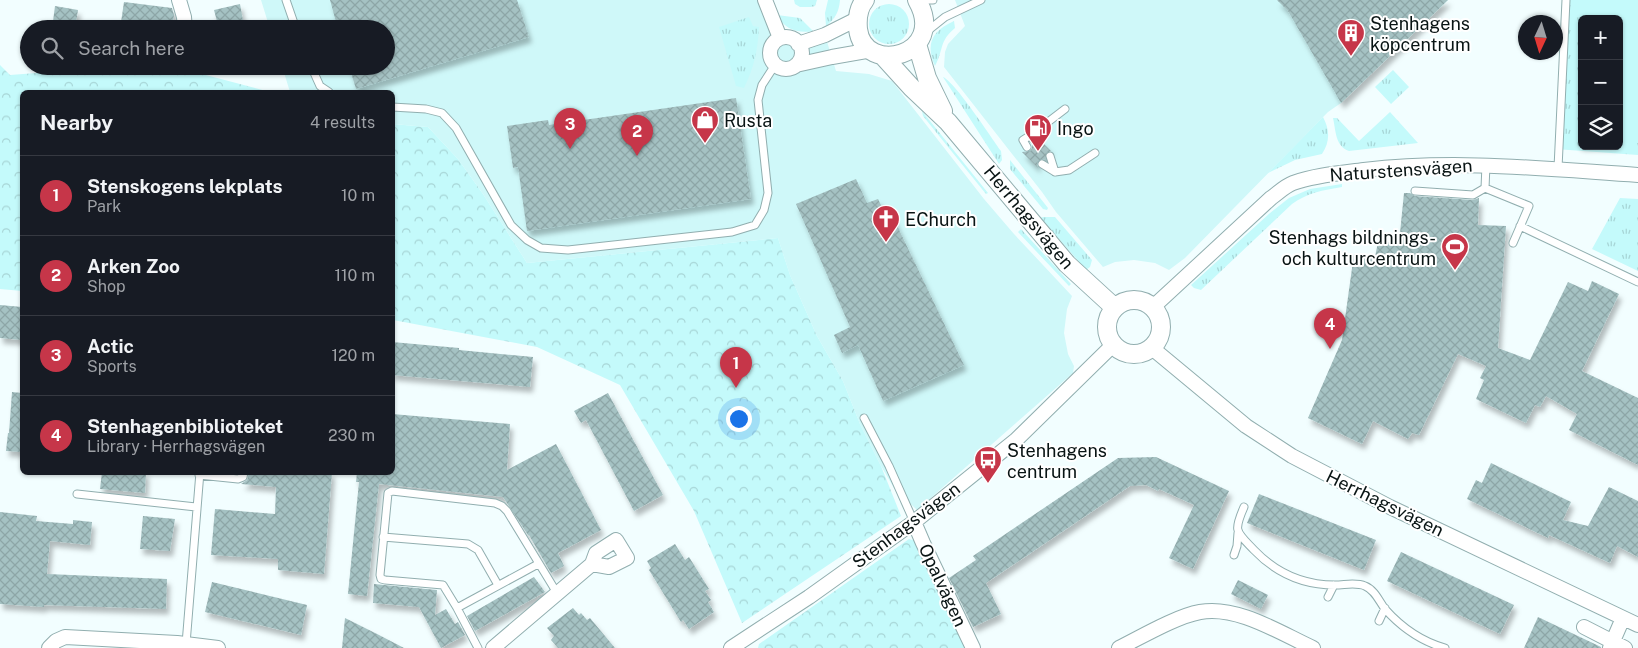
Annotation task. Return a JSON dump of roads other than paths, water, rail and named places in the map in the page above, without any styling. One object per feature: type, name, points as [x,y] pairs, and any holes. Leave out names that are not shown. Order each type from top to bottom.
[{"type":"street","points":[[178,0],[184,20]]},
{"type":"street","points":[[765,0],[780,38]]},
{"type":"street","name":"Herrhagsvägen","points":[[917,0],[924,12],[925,23],[920,40],[927,78],[948,122]]},
{"type":"street","points":[[798,44],[825,35],[861,6]]},
{"type":"street","name":"Herrhagsvägen","points":[[861,6],[859,34],[866,45],[877,53],[948,122],[1067,264],[1115,308]]},
{"type":"street","points":[[796,66],[801,56],[798,44],[789,38],[780,38],[775,41],[770,50],[770,56],[775,66],[783,69],[791,68],[832,57],[877,53],[893,56],[905,53],[920,40]]},
{"type":"street","name":"Naturstensvägen","points":[[1153,307],[1265,203],[1292,184],[1320,176],[1384,168],[1441,164],[1558,168],[1638,175]]},
{"type":"street","points":[[1134,300],[1144,302],[1153,307],[1161,323],[1161,332],[1158,341],[1152,348],[1145,352],[1128,354],[1120,351],[1113,345],[1109,338],[1107,322],[1115,308],[1123,302],[1134,300]]},
{"type":"street","name":"Stenhagsvägen","points":[[730,648],[809,597],[914,522],[1016,440],[1113,345]]},
{"type":"street","name":"Herrhagsvägen","points":[[1152,348],[1246,426],[1292,456],[1390,506],[1638,625]]},
{"type":"street","name":"Opalvägen","points":[[914,522],[973,648]]},
{"type":"street","points":[[493,648],[592,564]]},
{"type":"street","points":[[1119,648],[1184,617],[1200,612],[1222,611],[1251,619],[1313,648]]},
{"type":"street","points":[[1584,627],[1616,646],[1623,618]]},
{"type":"street","points":[[49,648],[56,641],[65,637],[114,644],[186,644],[218,648]]},
{"type":"lane","points":[[286,0],[293,20]]},
{"type":"lane","points":[[917,0],[933,0]]},
{"type":"lane","points":[[920,40],[945,17],[981,0]]},
{"type":"lane","points":[[1558,168],[1566,0]]},
{"type":"lane","points":[[395,107],[426,109],[442,113],[456,128],[511,225],[526,240],[541,248],[568,250],[732,232],[755,225],[764,210],[768,193],[758,100],[762,85],[775,66]]},
{"type":"lane","points":[[316,75],[320,86],[326,90]]},
{"type":"lane","points":[[1027,147],[1023,140],[1033,138],[1065,109]]},
{"type":"lane","points":[[1042,164],[1055,172],[1069,170],[1096,153]]},
{"type":"lane","points":[[1050,156],[1055,172]]},
{"type":"lane","points":[[1485,188],[1486,165]]},
{"type":"lane","points":[[1415,191],[1472,195],[1485,188]]},
{"type":"lane","points":[[1485,188],[1529,206],[1513,243]]},
{"type":"lane","points":[[1520,226],[1638,282]]},
{"type":"lane","points":[[864,418],[889,466],[914,522]]},
{"type":"lane","points":[[186,644],[199,475]]},
{"type":"lane","points":[[207,475],[238,479],[243,475]]},
{"type":"lane","points":[[478,648],[443,585],[385,580],[380,575],[388,493],[392,491],[495,503],[507,511],[557,593]]},
{"type":"lane","points":[[77,494],[196,508]]},
{"type":"lane","points":[[1234,555],[1237,546],[1237,524],[1244,507]]},
{"type":"lane","points":[[1238,533],[1261,558],[1284,578],[1308,583],[1364,585],[1371,589],[1402,626],[1423,643],[1445,648]]},
{"type":"lane","points":[[383,537],[468,544],[478,550],[498,585]]},
{"type":"lane","points":[[457,608],[538,564]]},
{"type":"lane","points":[[1328,597],[1334,585]]},
{"type":"lane","points":[[1379,621],[1385,608]]},
{"type":"place","name":"Stenhagens köpcentrum","points":[[1351,57]]},
{"type":"place","name":"Rusta","points":[[705,144]]},
{"type":"place","name":"Actic","points":[[570,149]]},
{"type":"place","name":"Ingo","points":[[1038,152]]},
{"type":"place","name":"Arken Zoo","points":[[637,156]]},
{"type":"place","name":"EChurch","points":[[886,243]]},
{"type":"place","name":"Stenhags bildnings- och kulturcentrum","points":[[1455,271]]},
{"type":"place","name":"Stenhagenbiblioteket","points":[[1330,349]]},
{"type":"place","name":"Stenskogens lekplats","points":[[736,388]]},
{"type":"place","name":"Stenhagens centrum","points":[[988,484]]}]
